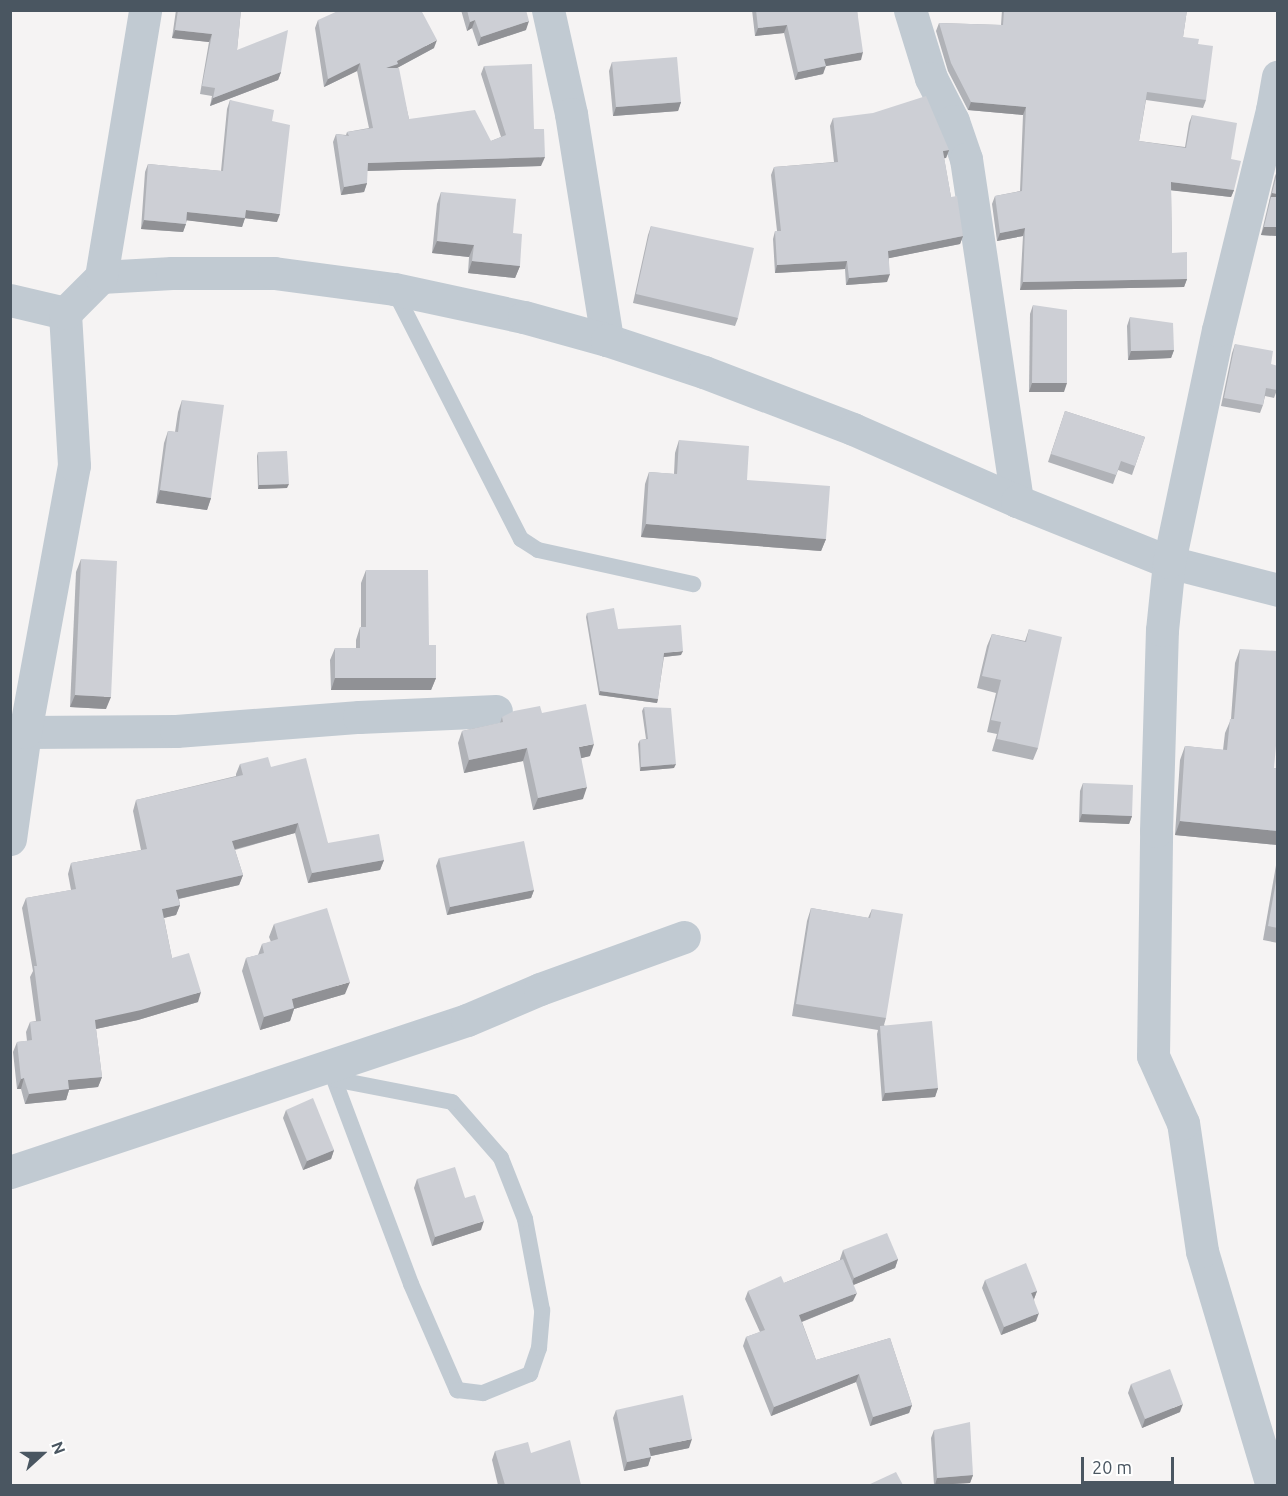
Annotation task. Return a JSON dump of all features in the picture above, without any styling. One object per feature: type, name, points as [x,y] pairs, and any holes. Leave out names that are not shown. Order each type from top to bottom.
[{"type":"street","points":[[10,839],[25,732],[74,465],[65,313],[101,277],[145,10]]},
{"type":"street","points":[[548,10],[571,114],[607,340]]},
{"type":"street","points":[[910,10],[931,78],[953,121],[966,159],[1017,501]]},
{"type":"street","points":[[1272,1485],[1202,1251],[1183,1124],[1154,1056],[1158,748],[1162,630],[1169,562],[1218,330],[1278,77]]},
{"type":"street","points":[[101,277],[172,273],[274,273],[394,289],[524,317],[607,340],[704,372],[853,429],[1017,501],[1169,562],[1278,590]]},
{"type":"street","points":[[10,300],[65,313]]},
{"type":"street","points":[[25,732],[176,731],[359,717],[496,711]]},
{"type":"street","points":[[10,1172],[332,1072],[540,989],[684,937]]},
{"type":"lane","points":[[394,289],[521,539],[538,550],[693,584]]},
{"type":"lane","points":[[332,1072],[452,1102],[501,1158],[525,1219],[542,1310],[540,1348],[530,1374],[483,1393],[457,1390],[411,1284],[332,1072]]},
{"type":"building","points":[[178,10],[241,10],[237,50],[288,30],[281,72],[213,98],[215,88],[202,86],[212,34],[175,30]]},
{"type":"building","points":[[340,10],[421,10],[437,40],[397,61],[398,64],[386,68],[399,68],[409,119],[475,110],[491,141],[506,135],[484,66],[532,64],[534,129],[544,129],[545,157],[368,163],[367,183],[344,187],[336,134],[349,136],[347,132],[373,128],[360,63],[328,79],[318,20]]},
{"type":"building","points":[[467,10],[526,10],[529,21],[481,37],[475,20],[470,22]]},
{"type":"building","points":[[756,10],[857,10],[863,52],[824,59],[826,66],[798,72],[787,25],[758,28]]},
{"type":"building","points":[[1004,10],[1187,10],[1183,37],[1199,39],[1198,44],[1213,46],[1206,100],[1147,92],[1139,141],[1186,148],[1192,115],[1237,123],[1231,159],[1241,161],[1234,190],[1171,182],[1172,253],[1187,252],[1187,279],[1023,282],[1025,228],[1000,233],[995,196],[1022,191],[1026,107],[971,102],[951,63],[939,23],[1003,25]]},
{"type":"building","points":[[677,57],[681,102],[616,107],[612,62]]},
{"type":"building","points":[[926,96],[949,150],[943,151],[951,197],[957,196],[963,236],[888,251],[890,274],[849,278],[847,261],[777,265],[775,231],[781,231],[774,167],[838,162],[833,118],[873,113]]},
{"type":"building","points":[[230,100],[274,110],[272,121],[290,125],[280,214],[246,210],[245,218],[187,212],[186,224],[144,220],[148,164],[223,171]]},
{"type":"building","points":[[1278,170],[1278,194],[1272,193]]},
{"type":"building","points":[[441,192],[516,199],[513,233],[522,234],[520,266],[472,261],[474,245],[437,241]]},
{"type":"building","points":[[1271,197],[1278,197],[1278,227],[1264,227]]},
{"type":"building","points":[[651,226],[754,248],[738,318],[636,294]]},
{"type":"building","points":[[1033,305],[1067,310],[1067,383],[1032,383]]},
{"type":"building","points":[[1130,317],[1173,323],[1174,350],[1131,351]]},
{"type":"building","points":[[1235,344],[1273,351],[1271,364],[1278,366],[1278,388],[1277,390],[1266,388],[1263,405],[1224,398]]},
{"type":"building","points":[[182,400],[224,405],[211,498],[160,490],[168,431],[178,432]]},
{"type":"building","points":[[1065,411],[1145,437],[1135,466],[1121,461],[1116,475],[1051,454]]},
{"type":"building","points":[[679,440],[749,446],[747,480],[830,486],[826,539],[646,524],[649,472],[677,474]]},
{"type":"building","points":[[287,451],[289,484],[259,485],[258,452]]},
{"type":"building","points":[[81,559],[117,561],[111,697],[75,695]]},
{"type":"building","points":[[366,570],[428,570],[429,645],[436,645],[436,678],[335,678],[335,648],[360,648],[360,627],[366,627]]},
{"type":"building","points":[[614,608],[618,629],[681,625],[683,651],[664,653],[658,699],[600,691],[587,613]]},
{"type":"building","points":[[1029,629],[1062,637],[1038,748],[997,739],[1001,722],[991,720],[1001,680],[982,676],[992,634],[1026,642]]},
{"type":"building","points":[[1240,649],[1278,651],[1278,724],[1274,768],[1278,769],[1278,831],[1180,821],[1185,746],[1227,750],[1230,719],[1234,719]]},
{"type":"building","points":[[586,704],[594,744],[579,747],[587,787],[538,798],[527,748],[469,760],[462,731],[503,722],[502,717],[514,711],[540,706],[542,713]]},
{"type":"building","points":[[644,707],[671,708],[676,764],[641,767],[640,740],[648,739]]},
{"type":"building","points":[[268,757],[271,767],[306,758],[328,843],[379,834],[384,860],[312,873],[298,823],[232,841],[243,875],[176,890],[180,905],[162,909],[172,958],[189,953],[201,992],[141,1010],[95,1020],[102,1077],[68,1080],[69,1089],[29,1094],[24,1078],[21,1079],[17,1042],[32,1040],[30,1022],[41,1021],[34,966],[37,966],[26,898],[76,889],[71,863],[147,849],[136,800],[243,775],[240,764]]},
{"type":"building","points":[[1083,783],[1133,785],[1132,816],[1082,814]]},
{"type":"building","points":[[524,841],[534,890],[450,907],[439,858]]},
{"type":"building","points":[[1278,870],[1278,928],[1268,926]]},
{"type":"building","points":[[327,908],[350,982],[292,999],[294,1008],[264,1017],[246,958],[264,953],[262,944],[278,939],[274,924]]},
{"type":"building","points":[[811,908],[870,918],[872,909],[903,914],[886,1018],[796,1004]]},
{"type":"building","points":[[932,1021],[938,1088],[885,1093],[880,1026]]},
{"type":"building","points":[[313,1098],[334,1150],[307,1161],[286,1110]]},
{"type":"building","points":[[455,1167],[465,1198],[475,1195],[484,1221],[435,1237],[417,1179]]},
{"type":"building","points":[[887,1233],[898,1259],[854,1278],[843,1250]]},
{"type":"building","points":[[843,1259],[857,1293],[799,1315],[816,1360],[890,1338],[912,1405],[873,1417],[859,1374],[774,1407],[746,1337],[765,1330],[748,1291],[781,1276],[784,1283]]},
{"type":"building","points":[[1026,1263],[1037,1291],[1031,1293],[1039,1313],[1004,1327],[985,1280]]},
{"type":"building","points":[[1170,1369],[1183,1404],[1145,1419],[1131,1384]]},
{"type":"building","points":[[683,1395],[692,1439],[649,1448],[651,1457],[627,1462],[616,1410]]},
{"type":"building","points":[[970,1422],[973,1475],[937,1478],[934,1430]]},
{"type":"building","points":[[570,1440],[581,1485],[505,1485],[495,1451],[528,1442],[531,1453]]},
{"type":"building","points":[[896,1472],[903,1485],[868,1485]]}]
